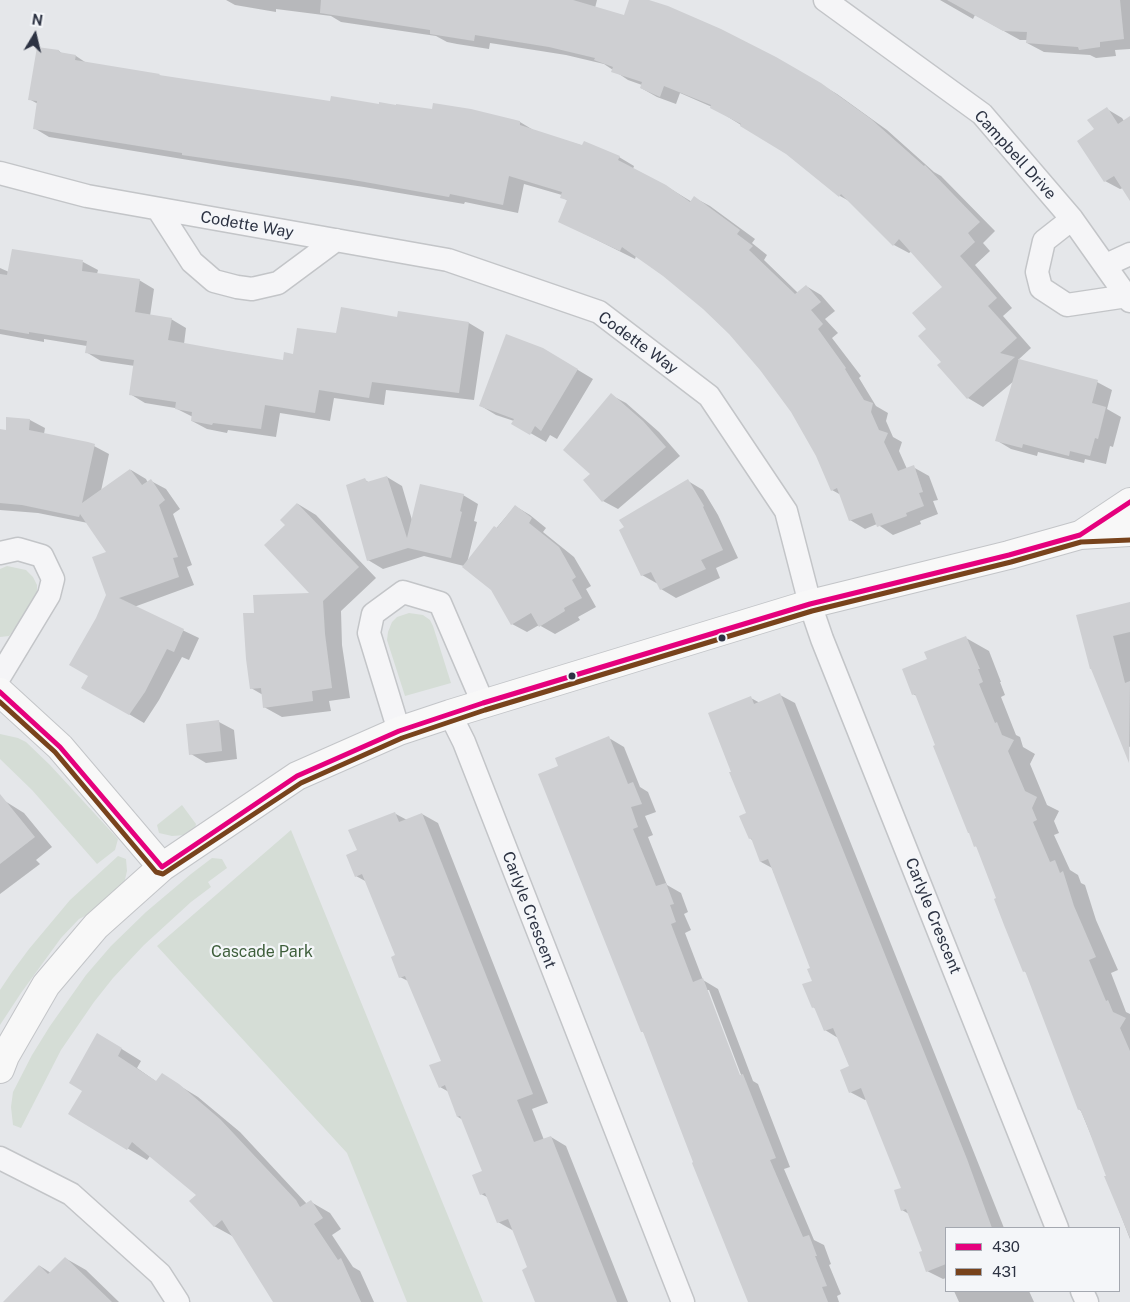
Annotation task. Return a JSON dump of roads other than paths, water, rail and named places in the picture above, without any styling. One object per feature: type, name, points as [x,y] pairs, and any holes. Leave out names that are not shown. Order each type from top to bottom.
[{"type":"street","name":"Campbell Drive","points":[[825,0],[982,114],[1072,219],[1128,299]]},
{"type":"street","name":"Codette Way","points":[[0,173],[87,196],[448,260],[599,312],[710,396],[786,511],[810,604]]},
{"type":"street","name":"Codette Way","points":[[158,209],[192,262],[214,281],[236,288],[252,288],[278,283],[336,240]]},
{"type":"street","points":[[1072,219],[1044,241],[1037,272],[1042,288],[1067,305],[1128,299]]},
{"type":"street","points":[[1106,265],[1130,254]]},
{"type":"street","points":[[1080,535],[1130,502]]},
{"type":"street","points":[[0,1069],[46,985],[96,926],[162,867],[297,776],[399,731],[483,703],[810,604],[1009,555],[1080,535],[1130,532]]},
{"type":"street","points":[[0,553],[18,549],[42,556],[53,579],[49,595],[0,676]]},
{"type":"street","points":[[399,731],[369,633],[373,614],[404,592],[440,602],[483,703]]},
{"type":"street","name":"Carlyle Crescent","points":[[810,604],[822,639],[1057,1227]]},
{"type":"street","points":[[0,692],[60,747],[162,867]]},
{"type":"street","name":"Carlyle Crescent","points":[[450,714],[464,742],[683,1302]]},
{"type":"street","points":[[0,1158],[71,1194],[160,1274],[178,1302]]},
{"type":"park label","name":"Cascade Park","points":[[262,952]]}]
